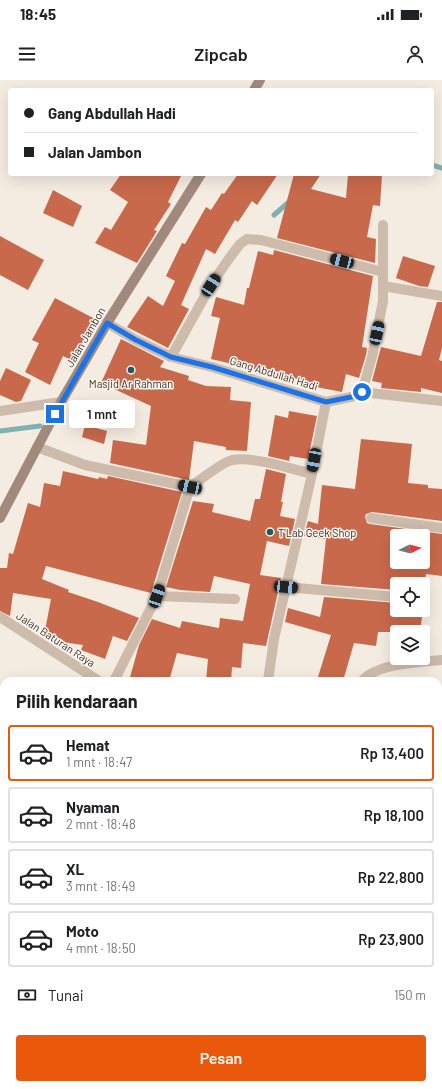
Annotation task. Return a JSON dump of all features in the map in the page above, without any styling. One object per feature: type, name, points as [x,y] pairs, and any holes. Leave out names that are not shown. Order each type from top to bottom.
[{"type":"main road","name":"Jalan Jambon","points":[[0,518],[61,402],[107,323],[200,176]]},
{"type":"street","points":[[362,392],[372,356],[382,309],[383,226]]},
{"type":"street","points":[[171,357],[215,278],[240,244],[247,239],[261,240],[383,272]]},
{"type":"street","points":[[383,286],[442,296]]},
{"type":"street","name":"Gang Abdullah Hadi","points":[[107,323],[136,340],[171,357],[212,367],[326,402],[356,396],[362,392],[442,401]]},
{"type":"street","points":[[0,411],[61,402]]},
{"type":"street","points":[[269,677],[274,639],[312,474],[326,402]]},
{"type":"street","points":[[36,448],[85,465],[190,487]]},
{"type":"street","points":[[116,677],[157,596],[190,487],[224,464],[236,460],[258,461],[312,474]]},
{"type":"street","points":[[371,518],[442,528]]},
{"type":"street","points":[[286,587],[390,596]]},
{"type":"street","points":[[157,596],[235,599]]},
{"type":"street","name":"Jalan Baturan Raya","points":[[0,617],[70,661],[92,677]]},
{"type":"street","points":[[367,677],[372,673],[383,669],[404,664],[442,660]]},
{"type":"building","points":[[120,176],[181,176],[168,202],[171,204],[154,230],[157,231],[137,263],[95,243],[105,227],[111,230],[128,202],[110,190]]},
{"type":"building","points":[[237,176],[277,176],[257,205],[252,201],[238,222],[235,220],[215,254],[206,249],[181,305],[189,309],[168,348],[127,327],[148,296],[163,306],[175,281],[166,276],[182,243],[185,244],[206,207],[211,210],[222,193],[224,194]]},
{"type":"building","points":[[293,176],[320,176],[311,189],[346,198],[348,176],[382,176],[380,206],[373,205],[367,237],[376,239],[375,263],[277,238]]},
{"type":"building","points":[[53,190],[82,206],[73,227],[43,213]]},
{"type":"building","points":[[0,236],[44,260],[28,290],[0,275]]},
{"type":"building","points":[[274,250],[373,276],[362,347],[367,348],[366,355],[359,378],[346,374],[342,392],[306,385],[306,381],[211,359],[220,318],[211,316],[216,297],[244,305],[247,288],[249,288],[258,251],[273,255]]},
{"type":"building","points":[[403,256],[435,266],[428,287],[419,286],[396,278]]},
{"type":"building","points":[[55,298],[95,319],[73,361],[63,356],[50,385],[25,372],[39,343],[32,340]]},
{"type":"building","points":[[437,302],[442,302],[442,348],[439,360],[442,361],[442,393],[421,388],[421,392],[381,388],[382,383],[372,381],[381,347],[421,356]]},
{"type":"building","points":[[121,339],[164,361],[160,367],[189,376],[188,380],[206,386],[231,387],[230,400],[251,402],[247,451],[226,450],[226,447],[194,441],[189,480],[110,463],[113,440],[146,445],[151,406],[101,383]]},
{"type":"building","points":[[6,368],[31,380],[21,401],[16,402],[0,395],[0,381]]},
{"type":"building","points":[[289,411],[317,416],[308,459],[290,456],[289,461],[268,456],[275,415],[288,418]]},
{"type":"building","points":[[85,425],[107,431],[104,444],[82,437]]},
{"type":"building","points":[[361,439],[412,444],[408,483],[428,485],[428,488],[442,489],[442,521],[372,512],[366,514],[365,517],[367,523],[370,524],[406,529],[390,529],[390,569],[430,569],[430,532],[442,534],[442,576],[426,574],[426,577],[390,577],[390,589],[321,584],[326,539],[304,536],[308,521],[318,524],[322,485],[355,489]]},
{"type":"building","points":[[266,469],[286,474],[280,516],[295,519],[289,546],[267,541],[260,575],[281,578],[266,646],[243,643],[241,668],[232,667],[231,677],[206,677],[208,659],[177,653],[170,677],[130,677],[139,645],[152,619],[180,628],[182,621],[219,628],[220,618],[243,621],[250,584],[214,576],[210,592],[180,590],[166,587],[193,501],[214,504],[212,512],[250,521],[255,499],[260,499]]},
{"type":"building","points":[[63,471],[98,479],[99,477],[107,479],[108,476],[182,492],[151,593],[46,566],[42,579],[69,590],[68,592],[139,618],[127,641],[113,636],[105,659],[81,650],[83,645],[62,642],[62,639],[44,636],[51,599],[13,593],[10,616],[0,611],[0,568],[7,568],[9,553],[13,554],[28,503],[40,507],[44,483],[60,486]]},
{"type":"building","points":[[324,597],[390,602],[390,617],[422,617],[421,625],[390,625],[390,632],[378,632],[376,646],[354,643],[344,677],[318,677],[331,635],[285,622],[288,608],[320,617]]},
{"type":"waterway","points":[[434,166],[442,168]]},
{"type":"waterway","points":[[274,215],[290,201]]},
{"type":"waterway","points":[[0,431],[40,426]]},
{"type":"place","name":"Masjid Ar Rahman","points":[[131,370]]},
{"type":"place","name":"T'Lab Geek Shop","points":[[270,532]]},
{"type":"route","points":[[55,414],[107,323],[136,340],[171,357],[212,367],[326,402],[356,396],[362,392]]}]
